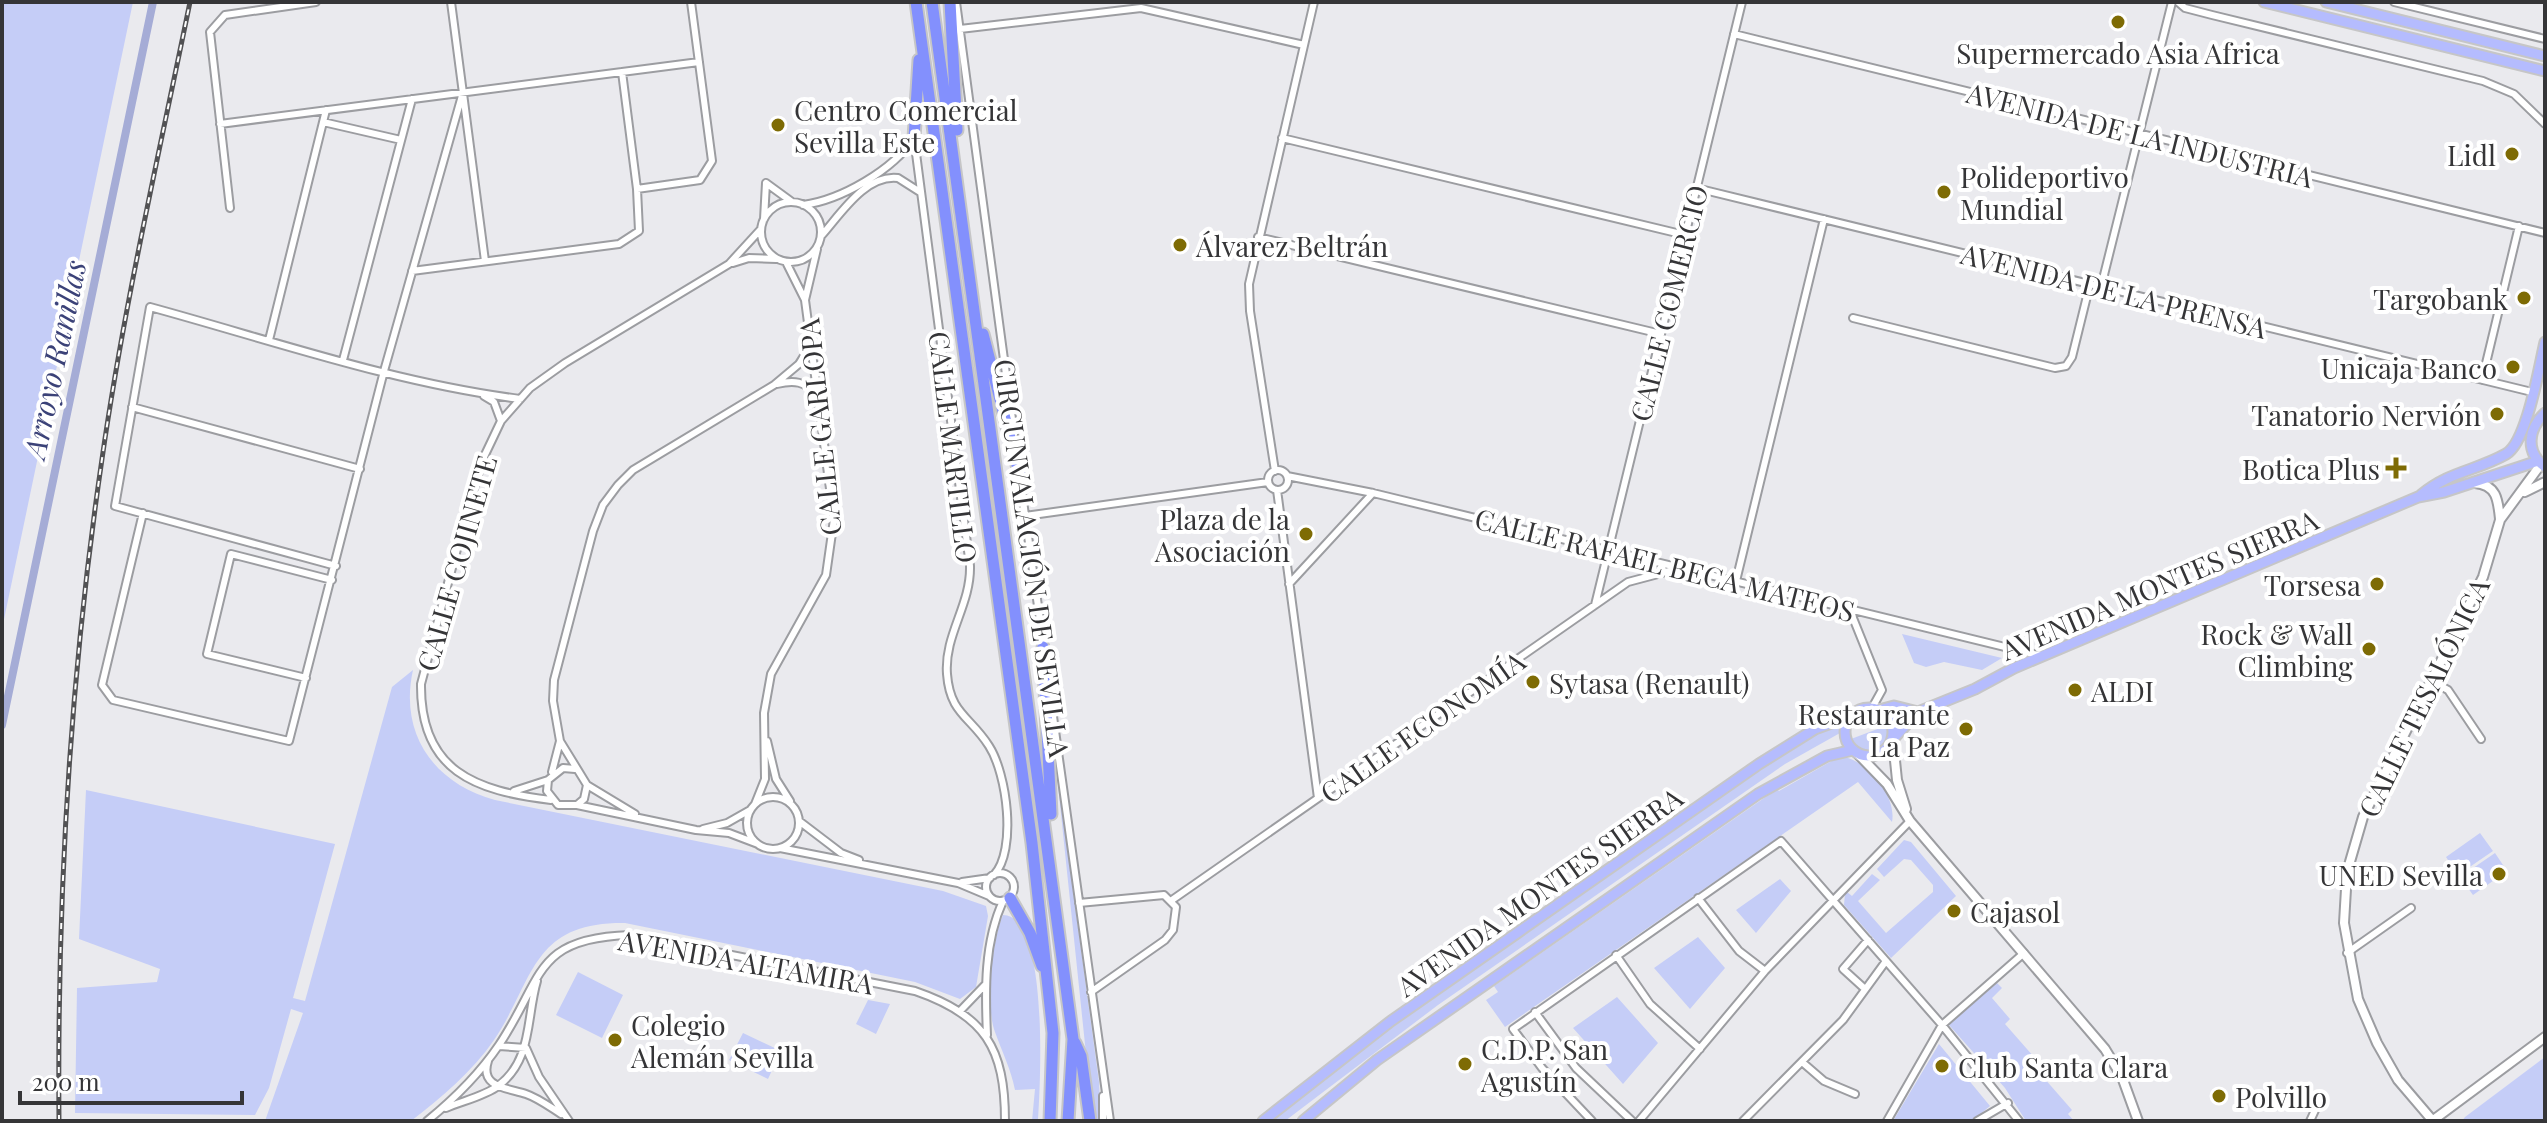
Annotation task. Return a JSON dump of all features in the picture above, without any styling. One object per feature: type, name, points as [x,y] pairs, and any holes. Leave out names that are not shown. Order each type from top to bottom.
[{"type":"highway","name":"CIRCUNVALACIÓN DE SEVILLA","points":[[916,2],[1048,978],[1053,1033],[1050,1121]]},
{"type":"highway","name":"CIRCUNVALACIÓN DE SEVILLA","points":[[932,2],[1073,1039],[1068,1121]]},
{"type":"highway","points":[[953,2],[957,170]]},
{"type":"highway","points":[[914,138],[921,36]]},
{"type":"highway","points":[[975,311],[989,351],[1020,476]]},
{"type":"highway","points":[[1043,647],[1054,883]]},
{"type":"highway","points":[[1006,900],[1030,933],[1048,978]]},
{"type":"highway","points":[[1073,1039],[1081,1056],[1090,1121]]},
{"type":"main road","points":[[2264,2],[2545,71]]},
{"type":"main road","points":[[2326,2],[2545,56]]},
{"type":"main road","points":[[2518,439],[2545,342]]},
{"type":"main road","points":[[2532,392],[2541,418],[2531,447],[2541,464]]},
{"type":"main road","name":"AVENIDA MONTES SIERRA","points":[[2418,497],[2441,478],[2509,452],[2541,418]]},
{"type":"main road","name":"AVENIDA MONTES SIERRA","points":[[1893,740],[1918,712],[2043,656],[2418,497],[2541,464]]},
{"type":"main road","name":"AVENIDA MONTES SIERRA","points":[[1876,709],[1894,706],[1918,712]]},
{"type":"main road","points":[[1862,709],[1876,709],[1890,719],[1893,740],[1881,754],[1869,757],[1855,752],[1845,736],[1851,716],[1862,709]]},
{"type":"main road","name":"AVENIDA MONTES SIERRA","points":[[1263,1121],[1430,992],[1759,764],[1815,729],[1851,716]]},
{"type":"main road","name":"AVENIDA MONTES SIERRA","points":[[1303,1121],[1377,1060],[1745,803],[1827,756],[1855,752]]},
{"type":"street","points":[[230,208],[210,32],[225,15],[316,2]]},
{"type":"street","points":[[451,2],[485,261]]},
{"type":"street","points":[[637,189],[700,180],[712,161],[691,2]]},
{"type":"street","points":[[953,2],[960,29],[1110,1121]]},
{"type":"street","points":[[1025,516],[1268,482],[1275,471],[1250,311],[1249,284],[1314,2]]},
{"type":"street","name":"CALLE COMERCIO","points":[[1595,605],[1742,2]]},
{"type":"street","points":[[2101,287],[2138,133],[2175,2],[2212,15],[2483,81],[2514,94],[2545,124]]},
{"type":"street","points":[[2394,2],[2545,39]]},
{"type":"street","points":[[960,29],[1141,8],[1304,45]]},
{"type":"street","name":"AVENIDA DE LA INDUSTRIA","points":[[1734,34],[2545,233]]},
{"type":"street","points":[[220,124],[699,62]]},
{"type":"street","points":[[412,271],[629,241],[639,231],[637,189],[622,72]]},
{"type":"street","points":[[143,513],[102,685],[113,700],[289,741],[384,371],[463,92]]},
{"type":"street","points":[[343,360],[412,99]]},
{"type":"street","points":[[269,340],[326,110]]},
{"type":"street","points":[[323,122],[401,140]]},
{"type":"street","points":[[803,205],[828,199],[881,169],[905,152],[914,138]]},
{"type":"street","name":"CALLE MARTILLO","points":[[914,138],[970,566],[971,587],[951,639],[947,672],[950,696],[958,713],[990,746],[999,769],[1009,845],[1006,858],[992,877]]},
{"type":"street","points":[[1282,138],[1685,235]]},
{"type":"street","points":[[821,236],[818,219],[803,205],[793,202],[766,183],[761,229],[766,249],[776,259],[786,262],[802,260],[818,246],[821,236],[851,201],[878,180],[898,178],[921,193]]},
{"type":"street","name":"AVENIDA DE LA PRENSA","points":[[1696,188],[2532,392]]},
{"type":"street","points":[[764,219],[772,209],[793,202]]},
{"type":"street","points":[[1736,581],[1824,219]]},
{"type":"street","points":[[2482,380],[2519,226]]},
{"type":"street","name":"CALLE COJINETE","points":[[729,264],[761,229]]},
{"type":"street","points":[[1258,237],[1661,334]]},
{"type":"street","name":"CALLE GARLOPA","points":[[805,300],[818,246]]},
{"type":"street","name":"CALLE COJINETE","points":[[551,800],[481,785],[454,770],[436,751],[421,716],[421,684],[482,461],[501,421],[520,399],[565,363],[729,264],[749,258],[776,259]]},
{"type":"street","name":"CALLE GARLOPA","points":[[752,807],[765,779],[764,730],[771,674],[826,575],[833,546],[834,519],[805,300],[786,262]]},
{"type":"street","points":[[1853,318],[2055,368],[2066,366],[2072,357],[2090,284]]},
{"type":"street","points":[[336,566],[115,506],[150,307],[384,371],[481,394],[520,399]]},
{"type":"street","points":[[653,822],[602,797],[587,785],[560,741],[553,701],[554,680],[593,531],[603,505],[633,470],[774,385],[799,364],[811,345]]},
{"type":"street","points":[[774,385],[793,380],[810,387],[818,397]]},
{"type":"street","points":[[481,394],[494,402],[501,421]]},
{"type":"street","points":[[132,407],[360,469]]},
{"type":"street","name":"CALLE TESALÓNICA","points":[[2432,1121],[2409,1096],[2377,1043],[2358,999],[2347,953],[2344,900],[2353,843],[2363,817],[2483,577],[2500,520],[2541,464]]},
{"type":"street","name":"CALLE RAFAEL BECA MATEOS","points":[[1275,471],[2043,656]]},
{"type":"street","points":[[1277,490],[1285,487],[1287,476]]},
{"type":"street","points":[[1268,482],[1277,490],[1318,798]]},
{"type":"street","points":[[2470,482],[2485,484],[2496,493],[2500,520]]},
{"type":"street","points":[[2517,496],[2545,482]]},
{"type":"street","points":[[1289,584],[1373,493]]},
{"type":"street","points":[[306,678],[207,654],[231,554],[332,580]]},
{"type":"street","name":"CALLE ECONOMÍA","points":[[1172,900],[1628,582],[1680,568]]},
{"type":"street","points":[[1849,608],[1882,690],[1876,709]]},
{"type":"street","points":[[2431,681],[2448,690],[2481,739]]},
{"type":"street","name":"CALLE GARLOPA","points":[[764,730],[776,779],[793,806]]},
{"type":"street","points":[[1893,740],[1897,780],[1910,821]]},
{"type":"street","points":[[560,741],[550,777],[551,800],[567,807],[577,805],[696,830],[729,833],[758,844],[958,883],[991,898],[1006,900]]},
{"type":"street","points":[[1855,752],[1887,784],[1910,821],[2105,1049],[2122,1077],[2138,1121]]},
{"type":"street","points":[[511,792],[550,777],[563,768],[575,769]]},
{"type":"street","points":[[577,805],[584,799],[587,785]]},
{"type":"street","points":[[696,830],[727,823],[767,798],[782,799],[793,806],[799,821],[841,853],[878,867]]},
{"type":"street","points":[[752,807],[747,823],[750,835],[758,844]]},
{"type":"street","points":[[780,848],[794,839],[799,821]]},
{"type":"street","points":[[1639,1121],[1765,971],[1910,821]]},
{"type":"street","points":[[1592,1121],[1542,1068],[1513,1029],[1781,841],[1942,1025],[2008,1103],[2019,1121]]},
{"type":"street","points":[[958,883],[1003,874],[1013,880],[1015,890],[995,918]]},
{"type":"street","points":[[992,877],[986,886],[995,918],[985,985],[987,1035],[1005,1085],[1005,1121]]},
{"type":"street","points":[[1079,903],[1164,895],[1172,900],[1176,918],[1165,940],[1091,992]]},
{"type":"street","points":[[1698,898],[1739,951],[1765,971]]},
{"type":"street","points":[[2347,953],[2411,908]]},
{"type":"street","name":"AVENIDA ALTAMIRA","points":[[427,1121],[489,1059],[547,962],[570,946],[594,936],[630,935],[915,991],[963,1008],[974,1003],[986,1012]]},
{"type":"street","points":[[1865,989],[1843,969],[1868,940]]},
{"type":"street","points":[[1887,1121],[1942,1025],[2024,953]]},
{"type":"street","points":[[1616,955],[1650,1004],[1700,1049]]},
{"type":"street","points":[[1743,1121],[1843,1020],[1886,961]]},
{"type":"street","name":"AVENIDA ALTAMIRA","points":[[438,1112],[496,1088],[515,1069],[526,1048],[528,1019],[539,974]]},
{"type":"street","points":[[985,985],[963,1008],[987,1035]]},
{"type":"street","points":[[1535,1012],[1576,1068],[1632,1121]]},
{"type":"street","points":[[2432,1121],[2545,1037]]},
{"type":"street","points":[[498,1046],[526,1048],[539,1077],[567,1118]]},
{"type":"street","points":[[489,1059],[486,1068],[496,1088],[527,1094],[567,1118]]},
{"type":"street","points":[[1802,1062],[1824,1081],[1855,1094]]},
{"type":"street","points":[[1103,1081],[1103,1121]]},
{"type":"street","points":[[1977,1121],[2008,1103]]},
{"type":"street","points":[[2310,1121],[2317,1106]]},
{"type":"shaded area","points":[[2,2],[133,2],[2,629]]},
{"type":"shaded area","points":[[1902,634],[2002,658],[1982,670],[1944,662],[1926,667],[1914,663]]},
{"type":"shaded area","points":[[413,670],[410,693],[416,734],[438,768],[473,792],[495,800],[943,891],[986,906],[988,916],[976,987],[960,999],[915,982],[625,923],[594,925],[571,932],[553,943],[540,958],[485,1052],[456,1084],[411,1121],[265,1121],[303,1013],[291,1009],[269,1088],[255,1115],[75,1113],[77,988],[157,982],[160,969],[79,939],[86,790],[335,844],[293,998],[305,1001],[392,687]]},
{"type":"shaded area","points":[[1842,722],[1840,733],[1785,764],[1438,1005],[1285,1121],[1269,1121],[1360,1048],[1790,748]]},
{"type":"shaded area","points":[[1888,725],[1888,739],[1878,750],[1861,750],[1851,739]]},
{"type":"shaded area","points":[[1845,757],[1863,766],[1879,782],[1890,802],[1892,822],[1858,782],[1505,1027],[1486,1000],[1498,992],[1494,986],[1777,789],[1779,791],[1835,759]]},
{"type":"shaded area","points":[[1056,766],[1099,1082],[1101,1121],[1093,1121]]},
{"type":"shaded area","points":[[2480,833],[2493,851],[2458,875],[2446,857]]},
{"type":"shaded area","points":[[1904,840],[1911,842],[1956,896],[1891,958],[1844,905],[1845,894],[1847,892],[1852,896],[1872,874],[1880,880],[1858,901],[1886,933],[1933,892],[1933,885],[1911,860],[1904,859],[1884,877],[1877,869]]},
{"type":"shaded area","points":[[2495,853],[2507,871],[2473,895],[2460,877]]},
{"type":"shaded area","points":[[1780,879],[1791,891],[1756,933],[1736,910]]},
{"type":"shaded area","points":[[1003,915],[1018,923],[1029,943],[1035,972],[1040,1042],[1038,1121],[1032,1121],[1035,1089],[1015,1090],[992,1021],[991,973]]},
{"type":"shaded area","points":[[1698,937],[1725,968],[1690,1009],[1654,968]]},
{"type":"shaded area","points":[[578,972],[623,995],[602,1038],[556,1015]]},
{"type":"shaded area","points":[[1997,983],[2002,988],[1992,998],[2010,1019],[2005,1024],[2042,1066],[2037,1070],[2072,1110],[2068,1114],[2074,1121],[2026,1121],[2005,1088],[1949,1025]]},
{"type":"shaded area","points":[[1617,997],[1658,1043],[1623,1084],[1573,1028]]},
{"type":"shaded area","points":[[868,1000],[890,1004],[876,1034],[856,1024]]},
{"type":"shaded area","points":[[743,1033],[781,1051],[768,1079],[729,1060]]},
{"type":"shaded area","name":"Club Santa Clara","points":[[1939,1044],[1990,1106],[1972,1121],[1893,1121]]},
{"type":"shaded area","points":[[2545,1057],[2545,1121],[2462,1121],[2465,1117]]},
{"type":"waterway","name":"Arroyo Ranillas","points":[[2,725],[153,2]]},
{"type":"railway","points":[[59,1121],[63,872],[74,706],[91,541],[121,344],[190,2]]},
{"type":"place","name":"Supermercado Asia Africa","points":[[2118,22]]},
{"type":"place","name":"Centro Comercial Sevilla Este","points":[[778,125]]},
{"type":"place","name":"Lidl","points":[[2512,154]]},
{"type":"place","name":"Polideportivo Mundial","points":[[1944,192]]},
{"type":"place","name":"Álvarez Beltrán","points":[[1180,245]]},
{"type":"place","name":"Targobank","points":[[2524,298]]},
{"type":"place","name":"Unicaja Banco","points":[[2513,367]]},
{"type":"place","name":"Tanatorio Nervión","points":[[2497,414]]},
{"type":"place","name":"Botica Plus","points":[[2396,468]]},
{"type":"place","name":"Plaza de la Asociación","points":[[1306,534]]},
{"type":"place","name":"Torsesa","points":[[2377,584]]},
{"type":"place","name":"Rock & Wall Climbing","points":[[2369,649]]},
{"type":"place","name":"Sytasa (Renault)","points":[[1533,682]]},
{"type":"place","name":"ALDI","points":[[2075,690]]},
{"type":"place","name":"Restaurante La Paz","points":[[1966,729]]},
{"type":"place","name":"UNED Sevilla","points":[[2499,874]]},
{"type":"place","name":"Cajasol","points":[[1954,911]]},
{"type":"place","name":"Colegio Alemán Sevilla","points":[[615,1040]]},
{"type":"place","name":"C.D.P. San Agustín","points":[[1465,1064]]},
{"type":"place","name":"Club Santa Clara","points":[[1942,1066]]},
{"type":"place","name":"Polvillo","points":[[2219,1096]]}]
